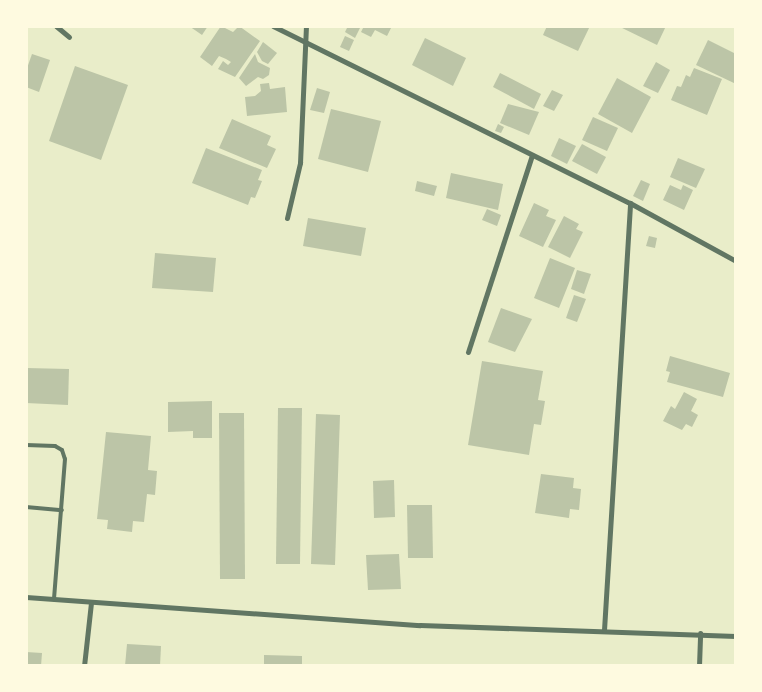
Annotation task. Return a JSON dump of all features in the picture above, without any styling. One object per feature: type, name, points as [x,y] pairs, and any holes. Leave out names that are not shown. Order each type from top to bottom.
[{"type":"street","points":[[56,26],[69,37]]},
{"type":"street","points":[[273,26],[303,43],[630,203],[736,261]]},
{"type":"street","points":[[286,218],[300,163],[303,43],[306,26]]},
{"type":"street","points":[[468,352],[532,155]]},
{"type":"street","points":[[604,630],[630,203]]},
{"type":"street","points":[[26,597],[91,604],[420,625],[700,633],[736,636]]},
{"type":"street","points":[[84,666],[91,604]]},
{"type":"street","points":[[699,666],[700,633]]},
{"type":"lane","points":[[26,445],[55,446],[62,450],[65,460],[54,600]]},
{"type":"lane","points":[[26,507],[62,510]]},
{"type":"building","points":[[189,26],[208,26],[202,35]]},
{"type":"building","points":[[221,26],[233,32],[239,26],[260,41],[235,77],[218,69],[223,61],[228,65],[231,62],[226,59],[219,56],[212,66],[200,57]]},
{"type":"building","points":[[348,26],[361,26],[355,38],[345,32]]},
{"type":"building","points":[[364,26],[392,26],[387,36],[375,30],[371,37],[361,32]]},
{"type":"building","points":[[547,26],[590,26],[578,51],[543,35]]},
{"type":"building","points":[[618,26],[666,26],[657,45]]},
{"type":"building","points":[[345,36],[354,40],[349,51],[340,47]]},
{"type":"building","points":[[425,38],[466,58],[453,86],[412,65]]},
{"type":"building","points":[[708,40],[736,54],[736,84],[696,65]]},
{"type":"building","points":[[263,42],[277,53],[268,64],[262,61],[257,52]]},
{"type":"building","points":[[32,54],[50,60],[39,92],[26,87],[26,71]]},
{"type":"building","points":[[255,54],[258,62],[270,68],[269,75],[263,79],[258,77],[246,86],[239,78]]},
{"type":"building","points":[[656,62],[670,70],[658,93],[643,86]]},
{"type":"building","points":[[75,66],[128,85],[101,160],[49,141]]},
{"type":"building","points":[[694,68],[722,79],[707,115],[671,100],[677,86],[681,87],[686,75],[690,77]]},
{"type":"building","points":[[500,73],[541,94],[534,109],[493,87]]},
{"type":"building","points":[[617,78],[651,97],[632,133],[598,114]]},
{"type":"building","points":[[269,83],[270,89],[285,87],[287,112],[247,116],[245,97],[255,96],[261,91],[260,84]]},
{"type":"building","points":[[317,88],[330,92],[324,113],[310,110]]},
{"type":"building","points":[[552,90],[563,95],[554,111],[543,106]]},
{"type":"building","points":[[508,104],[539,112],[529,135],[500,123]]},
{"type":"building","points":[[331,109],[381,121],[368,172],[318,159]]},
{"type":"building","points":[[593,117],[618,128],[607,151],[582,140]]},
{"type":"building","points":[[232,119],[271,136],[267,145],[276,149],[267,168],[219,148]]},
{"type":"building","points":[[498,124],[504,127],[501,133],[495,131]]},
{"type":"building","points":[[559,138],[576,146],[567,164],[551,156]]},
{"type":"building","points":[[582,144],[606,157],[597,174],[572,161]]},
{"type":"building","points":[[206,148],[262,170],[258,180],[262,181],[255,198],[251,197],[248,205],[192,183]]},
{"type":"building","points":[[678,158],[705,169],[696,188],[670,177]]},
{"type":"building","points":[[451,173],[503,184],[498,210],[446,198]]},
{"type":"building","points":[[641,180],[650,184],[643,201],[633,196]]},
{"type":"building","points":[[417,181],[437,186],[434,196],[415,191]]},
{"type":"building","points":[[670,185],[681,190],[683,185],[693,190],[684,210],[663,200]]},
{"type":"building","points":[[534,203],[549,210],[546,216],[556,220],[543,247],[519,236]]},
{"type":"building","points":[[487,209],[501,215],[497,226],[482,220]]},
{"type":"building","points":[[564,216],[579,224],[576,229],[583,232],[570,258],[548,247]]},
{"type":"building","points":[[308,218],[366,228],[361,256],[303,246]]},
{"type":"building","points":[[649,236],[657,238],[655,248],[646,246]]},
{"type":"building","points":[[155,253],[216,258],[213,292],[152,288]]},
{"type":"building","points":[[550,258],[575,268],[559,308],[534,298]]},
{"type":"building","points":[[577,270],[591,274],[584,294],[571,289]]},
{"type":"building","points":[[574,295],[586,299],[577,322],[566,318]]},
{"type":"building","points":[[501,308],[532,319],[515,352],[488,342]]},
{"type":"building","points":[[670,356],[730,373],[723,397],[667,382],[670,372],[666,371]]},
{"type":"building","points":[[482,361],[543,371],[538,400],[545,401],[541,425],[534,424],[529,455],[468,445]]},
{"type":"building","points":[[26,368],[69,369],[68,405],[26,403]]},
{"type":"building","points":[[684,392],[697,399],[691,411],[698,415],[692,427],[686,424],[682,430],[663,421],[671,406],[675,409]]},
{"type":"building","points":[[212,401],[212,438],[193,438],[193,431],[168,432],[168,402]]},
{"type":"building","points":[[278,408],[302,408],[300,564],[276,564]]},
{"type":"building","points":[[219,413],[244,413],[245,579],[220,579]]},
{"type":"building","points":[[316,414],[340,415],[335,565],[311,564]]},
{"type":"building","points":[[106,432],[151,436],[148,470],[157,471],[155,495],[147,494],[144,522],[133,521],[132,532],[107,529],[108,520],[97,519]]},
{"type":"building","points":[[541,474],[574,478],[573,488],[581,489],[579,510],[570,509],[569,518],[535,513]]},
{"type":"building","points":[[394,480],[395,517],[374,518],[373,481]]},
{"type":"building","points":[[407,505],[432,505],[433,558],[408,558]]},
{"type":"building","points":[[399,554],[401,589],[368,590],[366,555]]},
{"type":"building","points":[[127,644],[161,646],[160,666],[125,666]]},
{"type":"building","points":[[26,652],[42,653],[41,666],[26,666]]},
{"type":"building","points":[[264,655],[302,656],[302,666],[264,666]]}]
